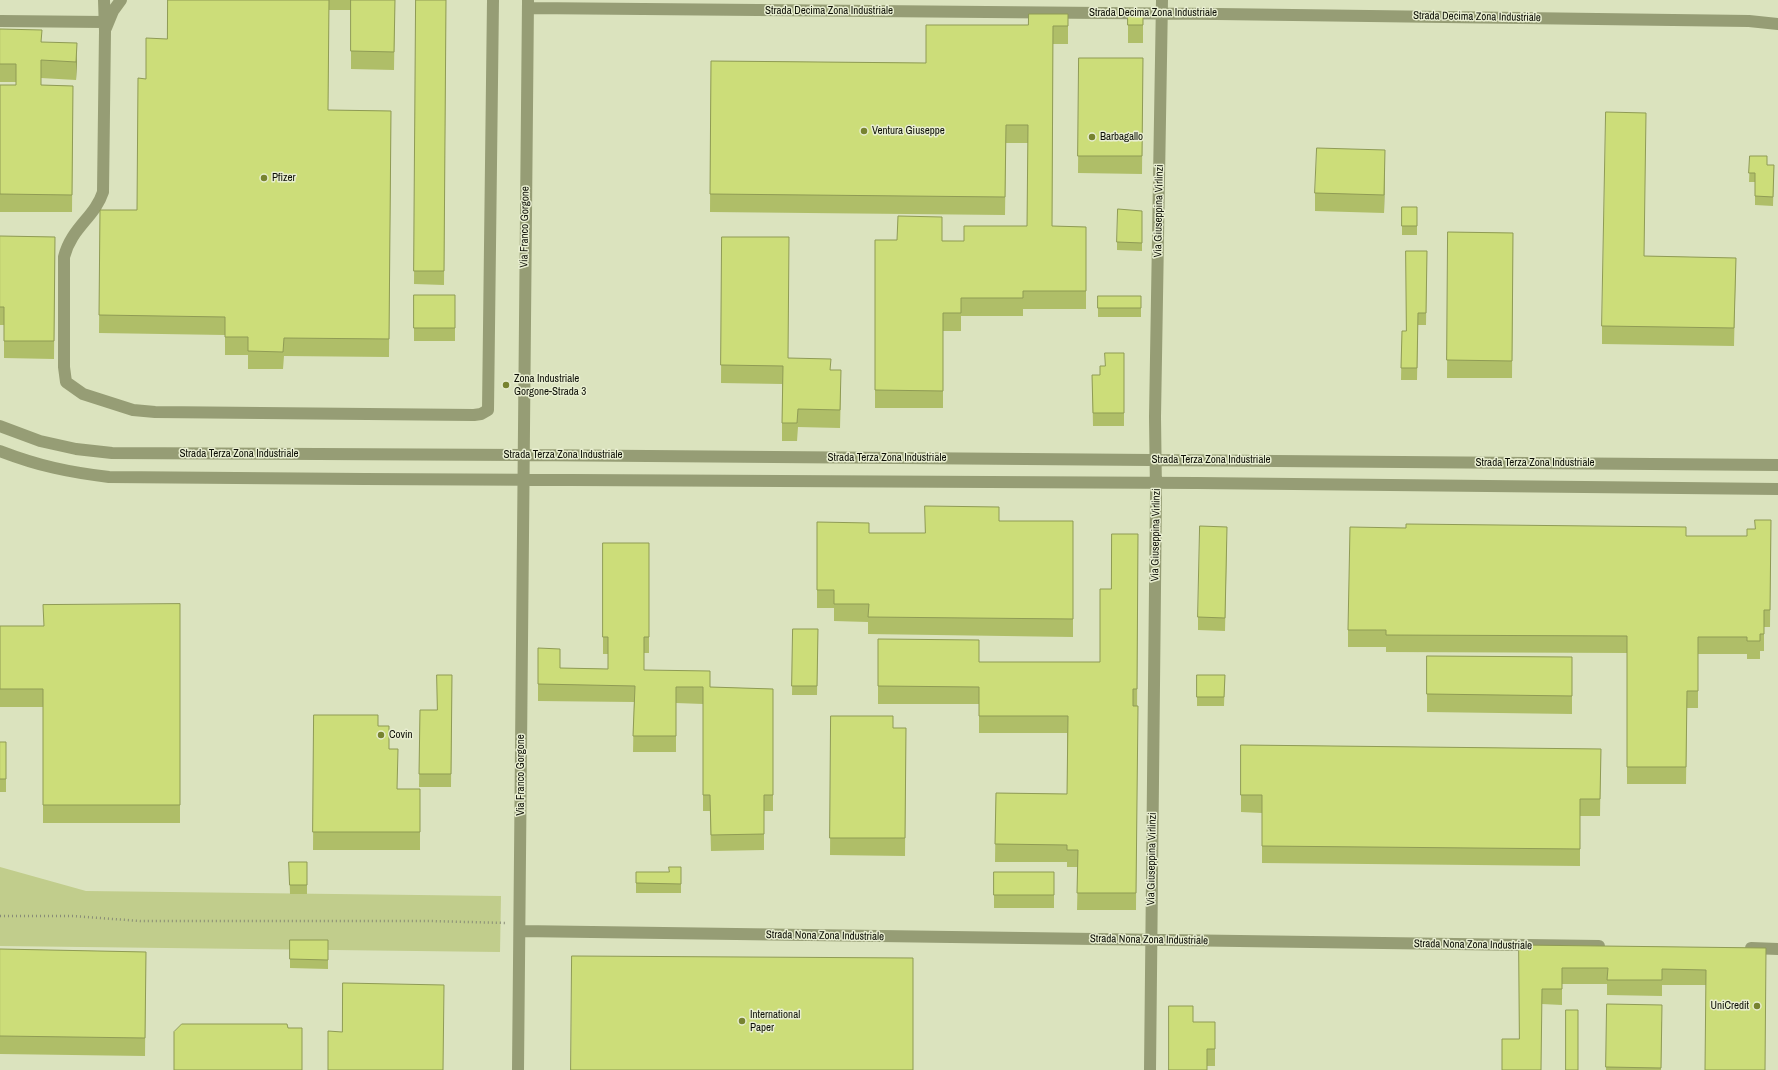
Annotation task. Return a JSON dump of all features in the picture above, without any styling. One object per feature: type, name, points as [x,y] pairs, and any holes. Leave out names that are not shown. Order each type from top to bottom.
[{"type":"street","points":[[104,0],[103,192],[100,201],[67,245],[64,257],[64,367],[66,382],[83,394],[133,410],[155,412],[474,415],[481,414],[488,410],[493,0]]},
{"type":"street","points":[[104,27],[121,0]]},
{"type":"street","name":"Via Giuseppina Virlinzi","points":[[1150,1070],[1162,0]]},
{"type":"street","name":"Strada Decima Zona Industriale","points":[[528,4],[1749,21],[1778,24]]},
{"type":"street","name":"Via Franco Gorgone","points":[[518,1070],[522,479],[528,4]]},
{"type":"street","points":[[0,21],[104,27]]},
{"type":"street","name":"Strada Terza Zona Industriale","points":[[0,426],[40,441],[76,449],[112,453],[1778,465]]},
{"type":"street","name":"Strada Terza Zona Industriale","points":[[0,451],[33,464],[72,472],[109,476],[1778,489]]},
{"type":"street","name":"Strada Nona Zona Industriale","points":[[520,928],[1151,940],[1607,946]]},
{"type":"street","points":[[1741,948],[1778,949]]},
{"type":"path","points":[[0,916],[73,916],[140,921],[430,921],[520,928]]},
{"type":"shaded area","points":[[0,0],[1778,0],[1778,1070],[0,1070]]},
{"type":"green space","points":[[0,867],[86,891],[501,896],[500,952],[0,946]]},
{"type":"building","name":"Pfizer","points":[[168,0],[329,0],[328,110],[391,111],[389,339],[284,338],[283,352],[248,351],[248,337],[225,337],[225,317],[99,315],[100,210],[137,210],[138,78],[146,79],[146,38],[167,39]]},
{"type":"building","points":[[351,0],[395,0],[394,52],[351,51]]},
{"type":"building","points":[[416,0],[446,0],[444,271],[414,271]]},
{"type":"building","points":[[1029,14],[1068,14],[1068,26],[1053,26],[1052,226],[1086,227],[1086,291],[1023,291],[1023,298],[961,298],[961,313],[943,313],[943,391],[875,390],[875,240],[897,240],[898,216],[942,217],[942,241],[964,241],[964,226],[1027,226],[1028,125],[1006,125],[1005,197],[710,194],[711,61],[926,63],[926,25],[1028,25]]},
{"type":"building","points":[[1128,14],[1143,15],[1143,25],[1128,25]]},
{"type":"building","points":[[0,29],[42,30],[41,42],[77,43],[76,62],[41,60],[41,85],[73,86],[72,195],[0,194],[0,85],[16,85],[16,64],[0,64]]},
{"type":"building","points":[[1079,58],[1143,58],[1142,156],[1078,156]]},
{"type":"building","points":[[1606,112],[1646,113],[1644,256],[1736,258],[1734,328],[1602,326]]},
{"type":"building","points":[[1317,148],[1385,150],[1384,195],[1315,193]]},
{"type":"building","points":[[1750,156],[1767,156],[1767,165],[1774,165],[1773,197],[1755,196],[1755,173],[1749,173]]},
{"type":"building","points":[[1402,207],[1417,207],[1417,226],[1402,226]]},
{"type":"building","points":[[1118,209],[1142,211],[1142,243],[1117,242]]},
{"type":"building","points":[[1448,232],[1513,233],[1512,361],[1447,360]]},
{"type":"building","points":[[0,236],[55,237],[54,341],[4,341],[4,307],[0,307]]},
{"type":"building","points":[[722,237],[789,237],[788,358],[831,359],[830,370],[841,370],[840,410],[798,409],[797,423],[782,423],[783,366],[721,365]]},
{"type":"building","points":[[1406,251],[1427,251],[1426,313],[1418,313],[1417,368],[1401,368],[1402,331],[1406,331]]},
{"type":"building","points":[[414,295],[455,295],[455,328],[414,328]]},
{"type":"building","points":[[1098,296],[1141,296],[1141,308],[1098,308]]},
{"type":"building","points":[[1105,353],[1124,353],[1124,413],[1093,413],[1092,375],[1100,375],[1100,366],[1105,366]]},
{"type":"building","points":[[925,506],[999,507],[999,521],[1073,521],[1073,619],[868,617],[869,604],[834,604],[834,590],[817,590],[817,522],[869,523],[869,533],[925,533]]},
{"type":"building","points":[[1755,520],[1771,520],[1770,610],[1764,610],[1764,634],[1760,634],[1760,641],[1747,641],[1747,637],[1698,637],[1698,691],[1687,691],[1686,767],[1627,767],[1627,636],[1386,635],[1386,630],[1348,630],[1350,527],[1406,528],[1406,524],[1686,527],[1686,536],[1747,536],[1747,529],[1755,529]]},
{"type":"building","points":[[1200,526],[1227,527],[1225,618],[1198,617]]},
{"type":"building","points":[[1112,534],[1138,534],[1137,689],[1133,689],[1133,706],[1138,706],[1136,893],[1077,893],[1078,850],[1067,850],[1067,845],[995,844],[996,793],[1067,794],[1068,716],[979,716],[979,687],[878,686],[878,639],[979,640],[979,662],[1100,662],[1100,589],[1111,589]]},
{"type":"building","points":[[603,543],[649,543],[649,637],[644,637],[644,670],[710,671],[710,687],[773,689],[773,795],[764,795],[764,834],[711,835],[710,795],[703,795],[703,687],[676,687],[676,736],[633,736],[635,686],[538,684],[538,648],[560,649],[560,668],[608,669],[608,637],[603,637]]},
{"type":"building","points":[[180,604],[180,805],[43,805],[43,689],[0,689],[0,626],[44,626],[43,605]]},
{"type":"building","points":[[793,629],[818,629],[817,686],[792,686]]},
{"type":"building","points":[[1427,656],[1572,657],[1572,696],[1427,694]]},
{"type":"building","points":[[437,675],[452,675],[451,774],[419,774],[420,710],[437,710]]},
{"type":"building","points":[[1197,675],[1225,675],[1224,697],[1197,697]]},
{"type":"building","points":[[314,715],[378,715],[378,726],[389,726],[389,749],[398,749],[397,789],[420,789],[420,832],[313,832]]},
{"type":"building","points":[[831,716],[893,716],[893,728],[906,728],[905,838],[830,838]]},
{"type":"building","points":[[0,742],[6,742],[6,779],[0,779]]},
{"type":"building","points":[[1241,745],[1601,749],[1600,799],[1580,799],[1580,849],[1262,846],[1262,795],[1241,795]]},
{"type":"building","points":[[289,862],[307,862],[307,885],[290,885]]},
{"type":"building","points":[[669,867],[681,867],[681,884],[636,883],[636,872],[669,872]]},
{"type":"building","points":[[994,872],[1054,872],[1054,895],[994,895]]},
{"type":"building","points":[[290,940],[328,940],[328,960],[290,959]]},
{"type":"building","points":[[1519,945],[1766,948],[1765,1070],[1705,1070],[1706,970],[1662,969],[1662,980],[1607,980],[1608,968],[1562,968],[1562,989],[1542,989],[1541,1070],[1502,1070],[1502,1039],[1519,1039]]},
{"type":"building","points":[[0,949],[146,952],[145,1038],[0,1036]]},
{"type":"building","name":"International Paper","points":[[572,956],[913,958],[913,1070],[571,1070]]},
{"type":"building","points":[[343,983],[444,985],[443,1070],[328,1070],[328,1031],[342,1032]]},
{"type":"building","points":[[1607,1004],[1662,1005],[1661,1068],[1606,1067]]},
{"type":"building","points":[[1169,1006],[1193,1006],[1193,1022],[1215,1022],[1215,1049],[1207,1049],[1207,1070],[1169,1070]]},
{"type":"building","points":[[1566,1010],[1578,1010],[1578,1070],[1566,1070]]},
{"type":"building","points":[[182,1024],[287,1024],[288,1028],[302,1028],[302,1070],[174,1070],[174,1032]]},
{"type":"place","name":"Ventura Giuseppe","points":[[864,131]]},
{"type":"place","name":"Barbagallo","points":[[1092,137]]},
{"type":"place","name":"Pfizer","points":[[264,178]]},
{"type":"place","name":"Zona Industriale Gorgone-Strada 3","points":[[506,385]]},
{"type":"place","name":"Covin","points":[[381,735]]},
{"type":"place","name":"UniCredit","points":[[1757,1006]]},
{"type":"place","name":"International Paper","points":[[742,1021]]}]
